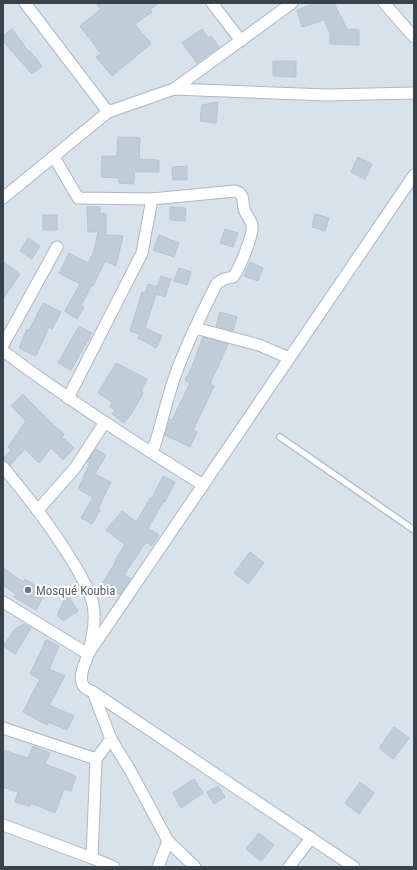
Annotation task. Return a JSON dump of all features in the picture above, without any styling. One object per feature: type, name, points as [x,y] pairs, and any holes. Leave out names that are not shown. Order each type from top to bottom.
[{"type":"street","points":[[25,3],[108,112]]},
{"type":"street","points":[[212,3],[240,41]]},
{"type":"street","points":[[3,198],[108,112],[174,89],[292,3]]},
{"type":"street","points":[[384,3],[414,37]]},
{"type":"street","points":[[174,89],[326,95],[414,93]]},
{"type":"street","points":[[54,157],[78,198],[152,198],[235,191],[239,192],[243,196],[244,210],[251,222],[252,231],[233,278],[224,279],[217,283],[195,328],[175,376],[152,453]]},
{"type":"street","points":[[88,654],[414,175]]},
{"type":"street","points":[[68,398],[142,253],[152,198]]},
{"type":"street","points":[[3,345],[56,246]]},
{"type":"street","points":[[195,328],[259,345],[289,358]]},
{"type":"street","points":[[3,352],[68,398],[203,485]]},
{"type":"street","points":[[38,510],[75,468],[105,422]]},
{"type":"street","points":[[3,467],[38,510],[72,560],[82,578],[93,604],[95,614],[88,654],[82,672],[82,684],[85,689],[94,692],[354,867]]},
{"type":"street","points":[[3,602],[88,654]]},
{"type":"street","points":[[94,692],[111,739],[130,770],[168,841],[196,867]]},
{"type":"street","points":[[3,728],[96,759]]},
{"type":"street","points":[[92,858],[96,759],[111,739]]},
{"type":"street","points":[[3,825],[114,867]]},
{"type":"street","points":[[289,867],[311,838]]},
{"type":"street","points":[[158,867],[168,841]]},
{"type":"lane","points":[[280,437],[414,530]]},
{"type":"shaded area","points":[[3,3],[414,3],[414,867],[3,867]]},
{"type":"building","points":[[96,3],[159,3],[150,9],[152,12],[135,24],[151,44],[112,76],[96,57],[101,54],[80,26],[101,9]]},
{"type":"building","points":[[316,3],[334,3],[347,29],[359,30],[359,45],[330,44],[330,33],[324,20],[302,27],[297,10]]},
{"type":"building","points":[[12,29],[29,52],[30,51],[42,66],[32,74],[3,41],[3,36]]},
{"type":"building","points":[[202,29],[208,38],[211,36],[219,47],[197,63],[182,43]]},
{"type":"building","points":[[273,61],[296,61],[296,77],[273,76]]},
{"type":"building","points":[[218,102],[216,123],[200,121],[202,105]]},
{"type":"building","points":[[118,137],[140,138],[139,159],[159,160],[159,172],[135,172],[133,184],[119,183],[119,178],[101,177],[102,156],[117,156]]},
{"type":"building","points":[[358,157],[372,164],[365,179],[351,172]]},
{"type":"building","points":[[187,166],[187,180],[173,180],[172,167]]},
{"type":"building","points":[[87,207],[100,207],[100,215],[102,215],[102,213],[106,214],[106,235],[123,236],[116,266],[105,261],[93,286],[92,285],[81,305],[84,307],[77,319],[65,311],[80,284],[59,273],[69,253],[88,263],[94,251],[98,232],[88,232]]},
{"type":"building","points":[[170,207],[186,208],[185,221],[170,220]]},
{"type":"building","points":[[315,214],[329,218],[325,231],[312,227]]},
{"type":"building","points":[[43,215],[57,215],[57,230],[43,230]]},
{"type":"building","points":[[225,229],[238,233],[233,247],[220,243]]},
{"type":"building","points":[[159,235],[179,243],[174,257],[153,250]]},
{"type":"building","points":[[28,238],[40,246],[32,259],[20,251]]},
{"type":"building","points":[[3,262],[20,274],[3,299]]},
{"type":"building","points":[[250,262],[263,268],[258,281],[244,276]]},
{"type":"building","points":[[179,268],[191,272],[187,285],[174,281]]},
{"type":"building","points":[[161,276],[171,279],[165,297],[156,294],[145,328],[162,336],[156,348],[138,338],[140,334],[130,331],[142,292],[145,293],[148,284],[157,287]]},
{"type":"building","points":[[43,303],[61,312],[52,329],[49,327],[36,356],[19,348],[27,329],[29,330]]},
{"type":"building","points":[[220,312],[237,317],[233,331],[216,326]]},
{"type":"building","points":[[79,326],[92,333],[71,370],[58,363]]},
{"type":"building","points":[[203,337],[228,344],[210,384],[214,386],[193,430],[197,432],[190,447],[165,435],[170,419],[172,420],[190,383],[185,380],[191,369]]},
{"type":"building","points":[[116,363],[147,379],[141,391],[143,393],[132,413],[124,423],[112,414],[115,410],[110,407],[112,402],[98,393]]},
{"type":"building","points":[[23,394],[51,423],[64,434],[62,437],[74,448],[63,460],[51,448],[39,463],[25,449],[10,465],[3,458],[11,450],[8,447],[26,421],[11,406]]},
{"type":"building","points":[[96,449],[106,455],[95,474],[111,482],[98,509],[100,510],[92,524],[81,518],[93,497],[78,489],[90,463],[87,462]]},
{"type":"building","points":[[163,476],[175,482],[165,502],[164,501],[148,528],[159,535],[152,546],[146,542],[124,575],[131,579],[120,595],[102,584],[125,545],[106,530],[122,511],[136,522],[151,497],[152,498]]},
{"type":"building","points":[[250,552],[264,563],[248,584],[234,573]]},
{"type":"building","points":[[3,568],[23,582],[25,579],[46,592],[36,610],[14,597],[16,594],[3,585]]},
{"type":"building","points":[[67,594],[78,611],[63,621],[57,615]]},
{"type":"building","points":[[24,624],[31,628],[15,654],[3,646],[15,629]]},
{"type":"building","points":[[46,640],[59,646],[49,669],[65,676],[49,705],[74,716],[67,730],[48,722],[47,725],[23,712],[40,679],[30,674]]},
{"type":"building","points":[[394,727],[409,738],[393,759],[379,748]]},
{"type":"building","points":[[33,746],[50,753],[45,764],[76,776],[71,791],[64,789],[55,813],[31,803],[30,806],[15,802],[18,792],[3,787],[3,750],[28,758]]},
{"type":"building","points":[[194,779],[203,793],[181,808],[173,793]]},
{"type":"building","points":[[360,782],[374,793],[359,814],[345,803]]},
{"type":"building","points":[[218,786],[225,797],[214,804],[207,792]]},
{"type":"building","points":[[259,833],[274,845],[261,861],[246,849]]},
{"type":"place","name":"Mosqué Koubia","points":[[28,590]]}]
